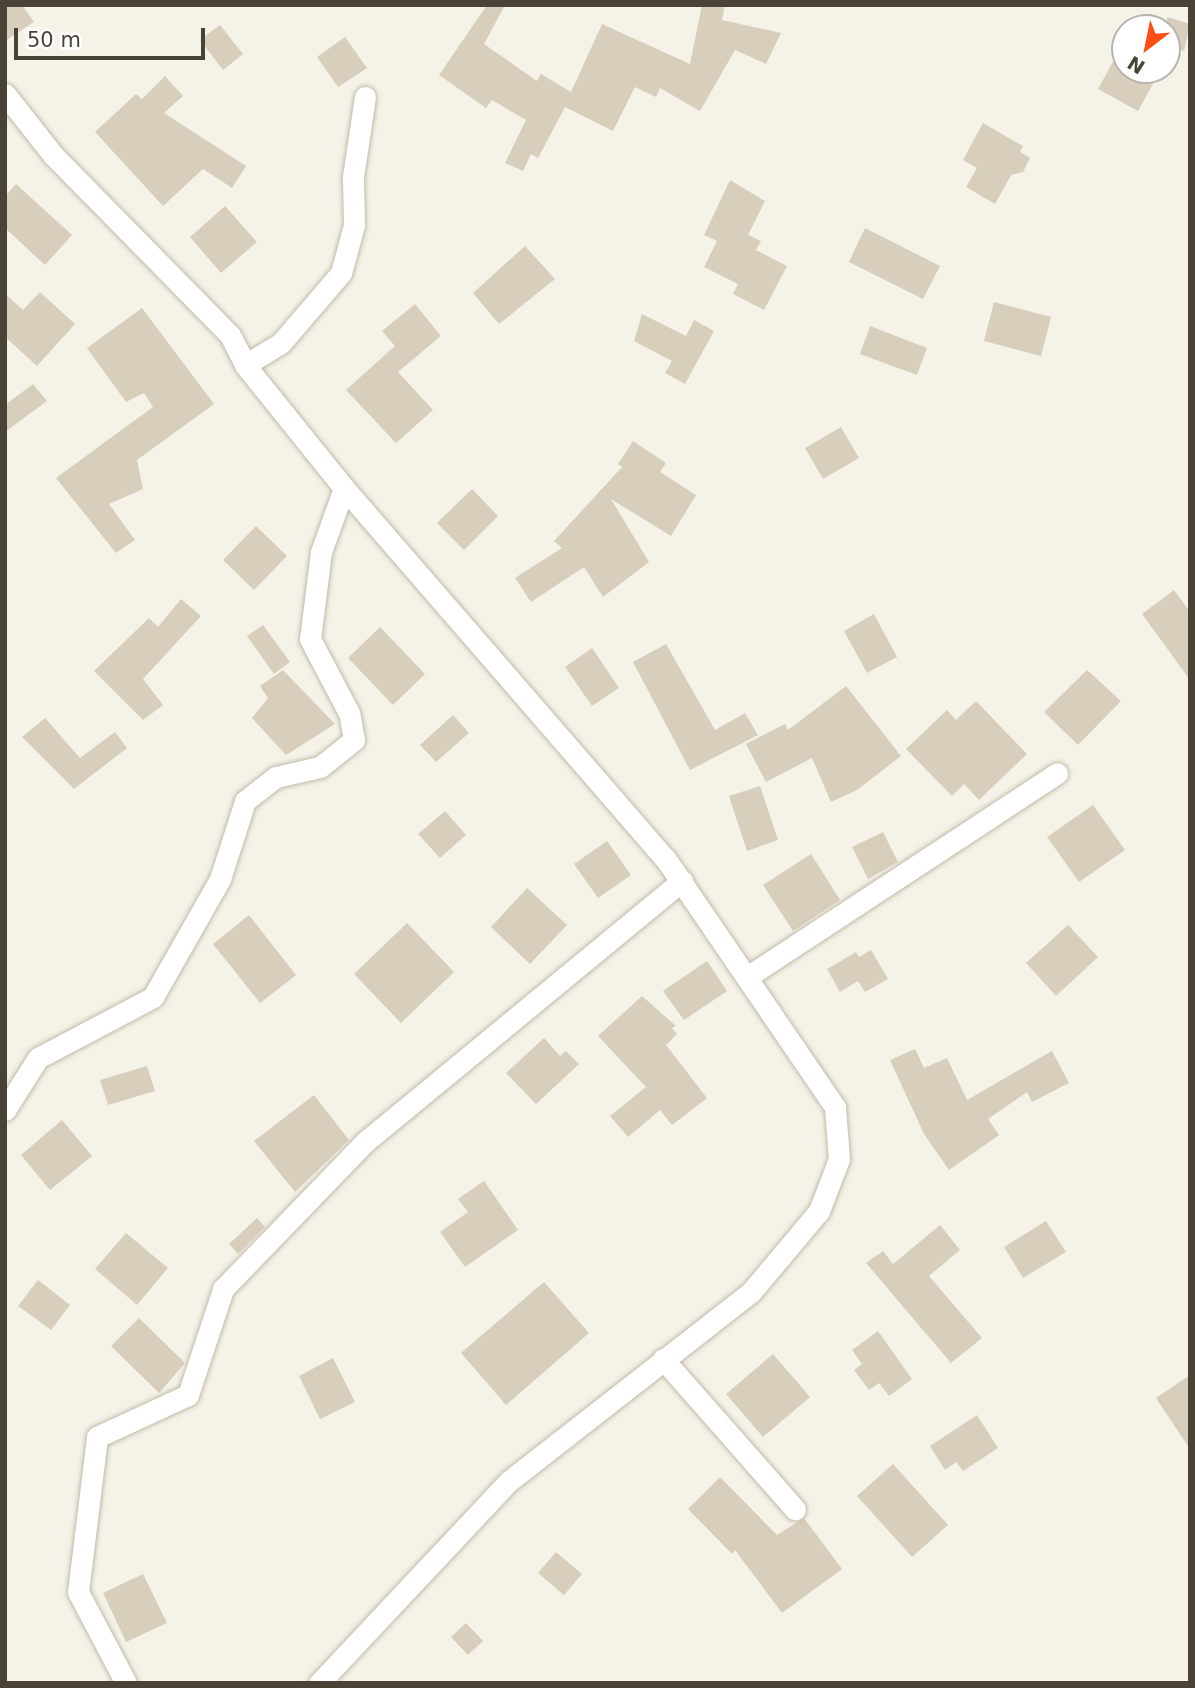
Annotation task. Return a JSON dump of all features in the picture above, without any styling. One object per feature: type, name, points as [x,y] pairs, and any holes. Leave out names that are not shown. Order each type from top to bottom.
[{"type":"street","points":[[5,94],[53,155],[230,335],[245,365],[344,488],[682,881],[835,1107],[839,1158],[819,1210],[751,1292],[508,1482],[319,1683]]},
{"type":"street","points":[[245,365],[281,343],[341,273],[354,225],[356,143],[365,97]]},
{"type":"street","points":[[5,1110],[38,1058],[153,997],[220,880],[245,801],[276,777],[320,767],[354,740],[349,713],[310,639],[321,552],[344,488]]},
{"type":"street","points":[[747,977],[1057,773]]},
{"type":"street","points":[[126,1683],[78,1592],[96,1437],[188,1395],[223,1289],[365,1142],[682,881]]},
{"type":"street","points":[[663,1359],[795,1509]]},
{"type":"building","points":[[5,5],[22,5],[34,22],[5,41]]},
{"type":"building","points":[[487,5],[505,5],[484,44],[537,81],[541,74],[571,92],[602,24],[690,64],[702,5],[725,5],[722,20],[781,33],[766,64],[735,50],[700,111],[660,88],[656,97],[635,87],[613,131],[565,107],[538,158],[531,154],[523,171],[505,163],[526,120],[492,100],[486,108],[439,75]]},
{"type":"building","points":[[1181,21],[1190,24],[1184,51],[1181,50]]},
{"type":"building","points":[[220,25],[243,54],[223,70],[200,40]]},
{"type":"building","points":[[345,37],[367,68],[338,87],[317,57]]},
{"type":"building","points":[[1111,65],[1111,84],[1153,84],[1138,111],[1098,89]]},
{"type":"building","points":[[165,76],[183,96],[164,113],[246,166],[232,188],[203,169],[163,206],[95,132],[136,94],[142,99]]},
{"type":"building","points":[[983,123],[1023,146],[1020,152],[1030,158],[1023,172],[1011,175],[995,204],[966,187],[977,168],[963,160]]},
{"type":"building","points":[[730,180],[765,201],[748,235],[761,241],[756,250],[787,266],[764,310],[733,294],[738,284],[704,267],[717,241],[704,235]]},
{"type":"building","points":[[16,184],[72,235],[45,265],[5,228],[5,196]]},
{"type":"building","points":[[225,206],[257,242],[221,273],[190,237]]},
{"type":"building","points":[[865,228],[940,266],[923,299],[849,262]]},
{"type":"building","points":[[525,246],[555,279],[499,324],[473,293]]},
{"type":"building","points":[[40,292],[75,324],[37,366],[5,337],[5,294],[23,310]]},
{"type":"building","points":[[994,302],[1051,317],[1041,356],[984,341]]},
{"type":"building","points":[[415,304],[441,336],[398,372],[433,410],[396,443],[346,390],[395,346],[382,331]]},
{"type":"building","points":[[142,308],[214,404],[137,460],[143,489],[109,504],[135,540],[116,553],[56,478],[153,407],[144,393],[126,402],[87,348]]},
{"type":"building","points":[[642,314],[686,336],[694,320],[714,331],[685,384],[665,373],[672,361],[634,341]]},
{"type":"building","points":[[870,326],[927,348],[917,375],[860,354]]},
{"type":"building","points":[[33,384],[47,401],[5,432],[5,405]]},
{"type":"building","points":[[841,427],[859,458],[823,479],[805,448]]},
{"type":"building","points":[[633,441],[666,463],[660,472],[696,495],[671,536],[611,499],[649,562],[603,597],[584,567],[531,602],[515,578],[562,548],[554,541],[622,467],[618,464]]},
{"type":"building","points":[[472,489],[498,516],[464,550],[437,523]]},
{"type":"building","points":[[256,526],[287,556],[254,590],[223,560]]},
{"type":"building","points":[[1174,590],[1190,612],[1190,680],[1142,614]]},
{"type":"building","points":[[181,599],[201,616],[143,679],[163,705],[143,720],[94,671],[149,618],[158,627]]},
{"type":"building","points":[[874,614],[897,657],[867,673],[844,631]]},
{"type":"building","points":[[263,625],[290,662],[274,674],[247,636]]},
{"type":"building","points":[[380,627],[425,674],[393,705],[348,658]]},
{"type":"building","points":[[666,644],[715,730],[745,713],[758,735],[690,770],[633,662]]},
{"type":"building","points":[[592,648],[619,688],[592,706],[565,667]]},
{"type":"building","points":[[283,670],[335,724],[286,755],[252,718],[268,698],[260,686]]},
{"type":"building","points":[[1087,670],[1121,701],[1078,745],[1044,712]]},
{"type":"building","points":[[846,686],[901,756],[857,790],[831,802],[812,758],[766,782],[746,744],[785,724],[788,730]]},
{"type":"building","points":[[976,701],[1027,754],[979,800],[964,784],[952,796],[906,749],[947,710],[956,720]]},
{"type":"building","points":[[453,715],[469,733],[436,762],[420,745]]},
{"type":"building","points":[[45,718],[80,758],[115,732],[127,748],[74,789],[22,737]]},
{"type":"building","points":[[760,786],[778,840],[747,851],[729,796]]},
{"type":"building","points":[[1093,805],[1125,850],[1079,882],[1047,837]]},
{"type":"building","points":[[445,811],[466,835],[440,858],[418,834]]},
{"type":"building","points":[[883,832],[898,862],[868,879],[852,847]]},
{"type":"building","points":[[607,841],[631,875],[598,898],[574,864]]},
{"type":"building","points":[[811,854],[840,900],[793,931],[763,885]]},
{"type":"building","points":[[527,888],[567,925],[530,964],[491,927]]},
{"type":"building","points":[[249,915],[296,975],[260,1003],[213,944]]},
{"type":"building","points":[[407,923],[454,972],[401,1023],[354,974]]},
{"type":"building","points":[[1068,925],[1098,957],[1056,996],[1026,963]]},
{"type":"building","points":[[871,950],[888,979],[865,992],[858,981],[840,992],[827,969],[856,952],[859,957]]},
{"type":"building","points":[[707,961],[727,991],[684,1020],[663,991]]},
{"type":"building","points":[[642,996],[676,1026],[672,1028],[677,1034],[666,1045],[707,1098],[672,1125],[660,1110],[628,1137],[610,1116],[646,1087],[598,1036]]},
{"type":"building","points":[[544,1038],[560,1056],[566,1051],[579,1064],[536,1104],[506,1073]]},
{"type":"building","points":[[915,1049],[924,1068],[947,1058],[967,1100],[1052,1051],[1069,1083],[1032,1102],[1027,1092],[988,1119],[999,1135],[949,1170],[924,1134],[890,1060]]},
{"type":"building","points":[[147,1066],[155,1091],[108,1105],[100,1080]]},
{"type":"building","points":[[314,1095],[349,1140],[295,1192],[254,1141]]},
{"type":"building","points":[[62,1120],[92,1156],[50,1190],[21,1155]]},
{"type":"building","points":[[484,1181],[518,1230],[465,1267],[440,1232],[468,1212],[458,1199]]},
{"type":"building","points":[[257,1218],[265,1227],[238,1254],[229,1244]]},
{"type":"building","points":[[1046,1221],[1066,1252],[1023,1278],[1004,1247]]},
{"type":"building","points":[[940,1225],[960,1250],[929,1276],[982,1338],[951,1363],[866,1263],[883,1251],[893,1264]]},
{"type":"building","points":[[126,1233],[168,1268],[137,1305],[95,1269]]},
{"type":"building","points":[[38,1280],[70,1305],[51,1330],[18,1306]]},
{"type":"building","points":[[544,1282],[589,1333],[506,1405],[461,1353]]},
{"type":"building","points":[[139,1318],[185,1363],[159,1393],[111,1346]]},
{"type":"building","points":[[878,1331],[912,1379],[889,1396],[879,1383],[869,1390],[854,1370],[862,1364],[852,1350]]},
{"type":"building","points":[[773,1354],[810,1397],[763,1437],[726,1394]]},
{"type":"building","points":[[333,1358],[355,1402],[320,1419],[299,1376]]},
{"type":"building","points":[[1190,1375],[1190,1449],[1156,1398]]},
{"type":"building","points":[[977,1415],[998,1448],[963,1471],[956,1462],[945,1470],[930,1446]]},
{"type":"building","points":[[893,1464],[948,1525],[912,1557],[857,1496]]},
{"type":"building","points":[[720,1477],[777,1535],[804,1518],[842,1569],[782,1613],[735,1550],[732,1554],[688,1509]]},
{"type":"building","points":[[556,1552],[582,1574],[564,1595],[538,1573]]},
{"type":"building","points":[[143,1574],[167,1623],[126,1642],[103,1593]]},
{"type":"building","points":[[466,1623],[483,1641],[468,1655],[451,1637]]}]
